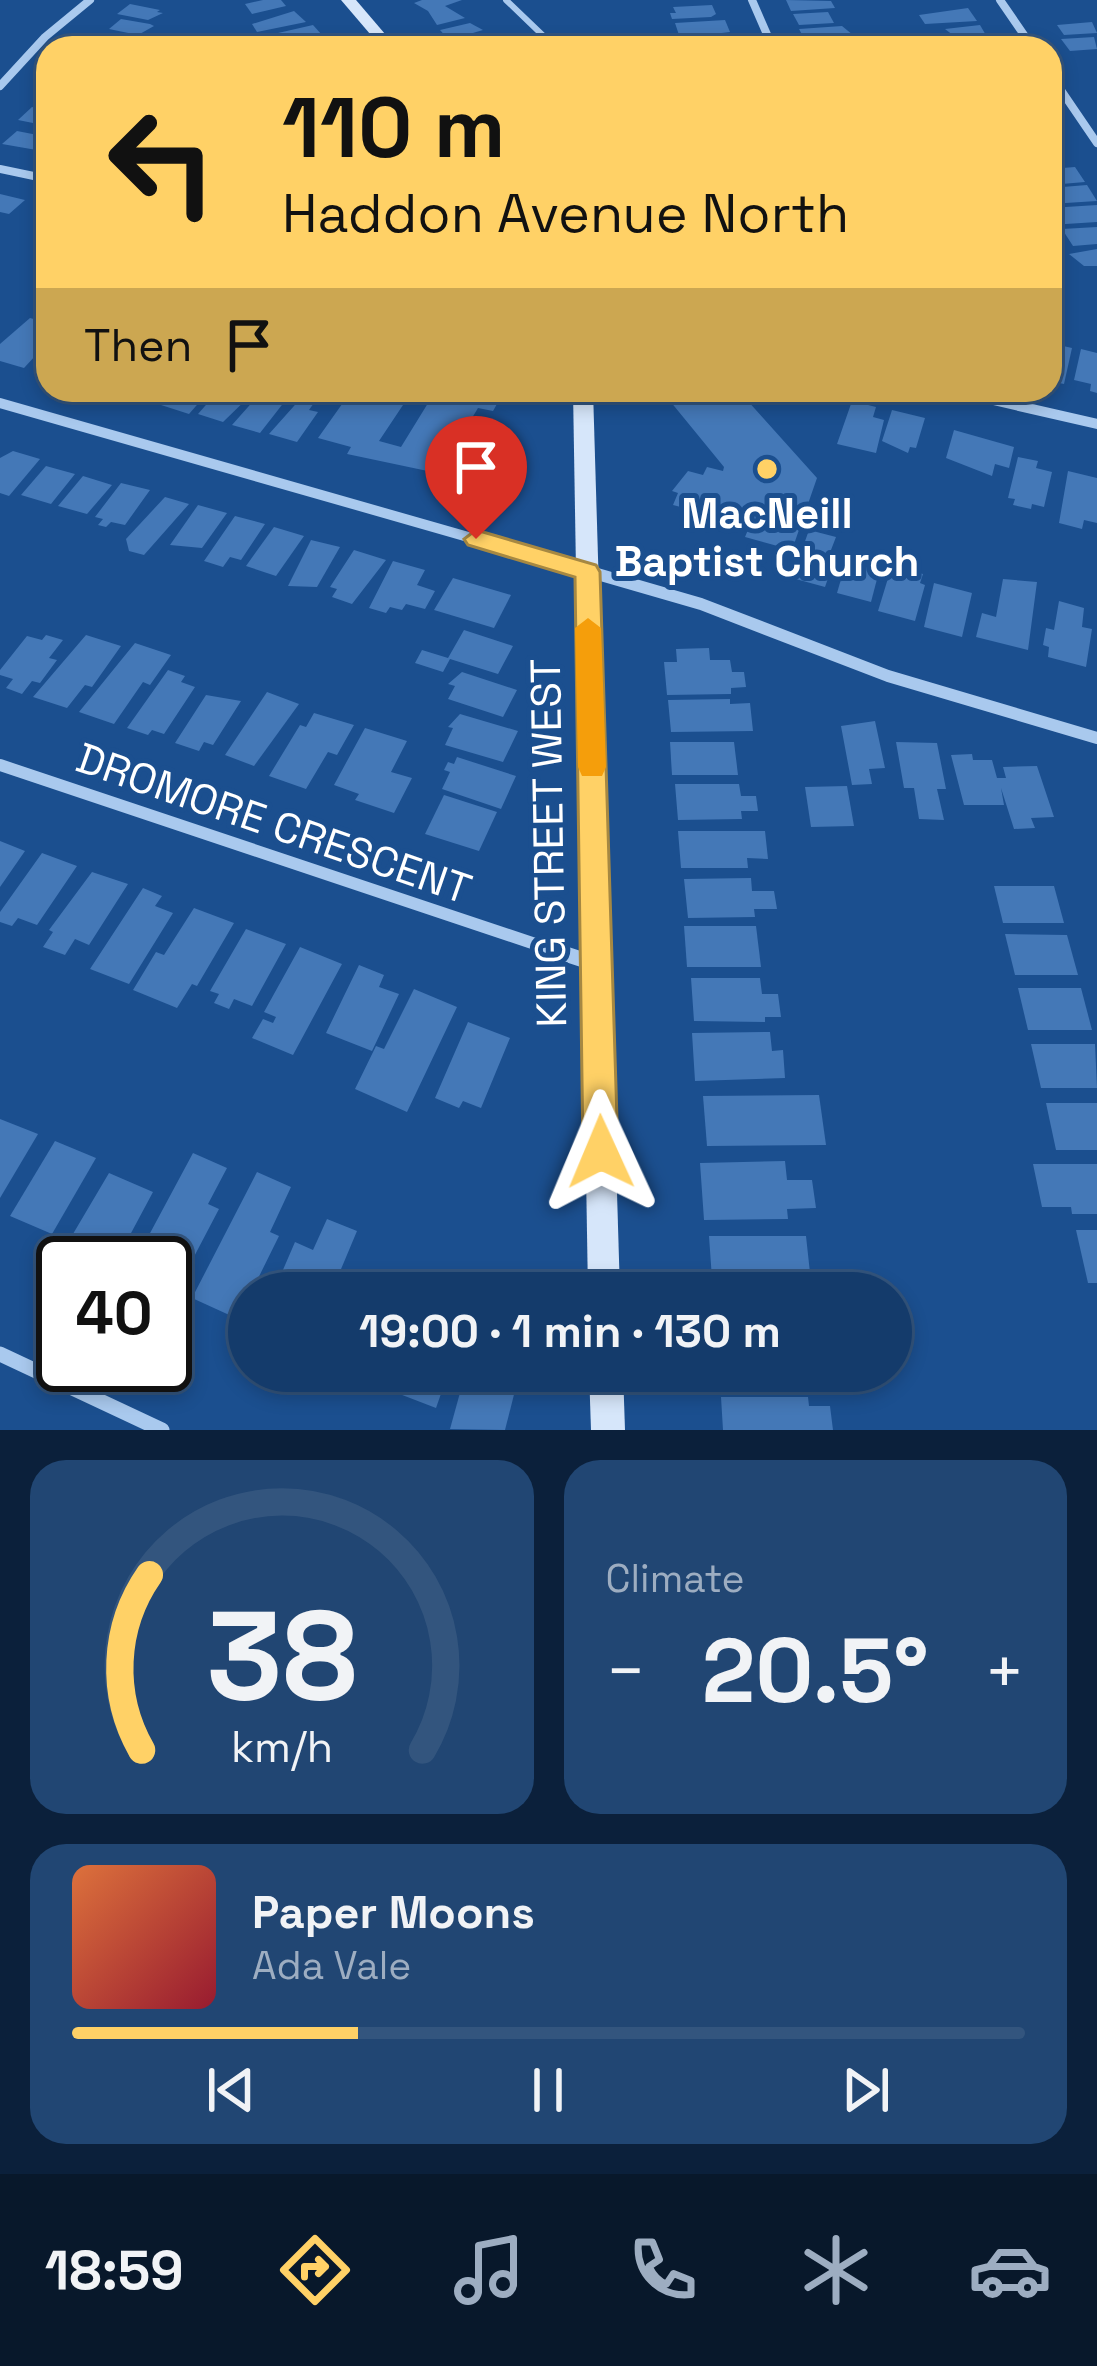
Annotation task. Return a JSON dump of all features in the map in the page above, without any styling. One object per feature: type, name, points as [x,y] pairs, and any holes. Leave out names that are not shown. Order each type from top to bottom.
[{"type":"street","points":[[47,36],[90,0]]},
{"type":"street","points":[[348,0],[380,36]]},
{"type":"street","points":[[752,0],[767,36]]},
{"type":"street","points":[[1000,0],[1025,36]]},
{"type":"street","points":[[0,86],[36,48]]},
{"type":"street","points":[[1062,92],[1097,143]]},
{"type":"street","points":[[0,169],[36,176]]},
{"type":"street","name":"KING STREET WEST","points":[[584,402],[603,1272]]},
{"type":"street","points":[[1002,402],[1097,424]]},
{"type":"street","points":[[0,403],[701,604],[888,676],[1096,741]]},
{"type":"street","name":"DROMORE CRESCENT","points":[[0,765],[596,964]]},
{"type":"street","points":[[0,1354],[163,1430]]},
{"type":"street","points":[[607,1392],[608,1430]]},
{"type":"lane","points":[[506,0],[544,36]]},
{"type":"building","points":[[281,0],[286,6],[252,14],[245,4]]},
{"type":"building","points":[[462,0],[445,6],[465,18],[437,25],[428,11],[414,3]]},
{"type":"building","points":[[786,0],[831,1],[835,8],[791,11]]},
{"type":"building","points":[[130,4],[163,13],[148,20],[117,14]]},
{"type":"building","points":[[712,5],[716,14],[711,17],[672,19],[670,13],[676,13],[673,7]]},
{"type":"building","points":[[968,8],[977,21],[925,24],[919,15]]},
{"type":"building","points":[[294,11],[306,22],[257,32],[252,24]]},
{"type":"building","points":[[828,12],[834,23],[799,25],[793,14]]},
{"type":"building","points":[[121,19],[154,26],[138,35],[109,29]]},
{"type":"building","points":[[725,20],[730,32],[679,36],[675,23]]},
{"type":"building","points":[[1092,22],[1097,33],[1064,35],[1057,25]]},
{"type":"building","points":[[470,23],[483,30],[445,36],[440,30]]},
{"type":"building","points":[[313,25],[322,35],[280,36],[278,33]]},
{"type":"building","points":[[980,25],[986,36],[954,36],[945,29]]},
{"type":"building","points":[[842,26],[853,35],[803,36],[799,29]]},
{"type":"building","points":[[1094,37],[1097,49],[1070,51],[1062,39]]},
{"type":"building","points":[[32,107],[36,108],[36,124],[18,120]]},
{"type":"building","points":[[17,131],[36,135],[36,150],[2,144]]},
{"type":"building","points":[[1075,167],[1085,182],[1062,184],[1062,168]]},
{"type":"building","points":[[1087,185],[1097,201],[1062,203],[1062,187]]},
{"type":"building","points":[[0,194],[25,200],[9,214],[0,212]]},
{"type":"building","points":[[1097,205],[1097,222],[1062,224],[1062,207]]},
{"type":"building","points":[[1097,227],[1097,244],[1073,246],[1062,229]]},
{"type":"building","points":[[1097,249],[1097,266],[1084,266],[1069,254]]},
{"type":"building","points":[[30,318],[36,320],[36,355],[24,368],[0,361],[0,344]]},
{"type":"building","points":[[1062,346],[1072,348],[1062,384]]},
{"type":"building","points":[[1081,349],[1097,353],[1097,393],[1090,391],[1091,384],[1074,380]]},
{"type":"building","points":[[164,402],[200,402],[189,414],[161,405]]},
{"type":"building","points":[[208,402],[244,402],[223,422],[198,414]]},
{"type":"building","points":[[252,402],[284,402],[260,433],[232,425]]},
{"type":"building","points":[[298,402],[315,402],[309,410],[318,412],[297,442],[269,434]]},
{"type":"building","points":[[344,402],[405,402],[379,441],[401,447],[429,402],[498,402],[493,411],[478,408],[448,458],[464,462],[456,477],[347,454],[351,447],[318,438]]},
{"type":"building","name":"MacNeill Baptist Church","points":[[671,402],[749,402],[817,478],[792,550],[745,537],[750,525],[673,505],[678,493],[672,491],[688,471],[703,475],[707,467],[723,471]]},
{"type":"building","points":[[852,402],[876,407],[873,417],[884,420],[876,453],[837,444]]},
{"type":"building","points":[[892,410],[925,418],[916,448],[910,447],[908,453],[882,441]]},
{"type":"building","points":[[954,430],[1014,447],[1009,468],[995,464],[992,476],[946,458]]},
{"type":"building","points":[[13,451],[40,459],[9,496],[0,493],[0,458]]},
{"type":"building","points":[[1018,457],[1038,461],[1036,468],[1052,472],[1044,507],[1013,505],[1015,499],[1008,498]]},
{"type":"building","points":[[46,466],[75,474],[51,504],[21,495]]},
{"type":"building","points":[[1068,471],[1097,478],[1097,523],[1084,520],[1082,529],[1059,523]]},
{"type":"building","points":[[83,476],[112,485],[87,514],[58,506]]},
{"type":"building","points":[[121,483],[150,490],[125,525],[98,525],[103,519],[95,517]]},
{"type":"building","points":[[165,497],[189,504],[144,555],[129,551],[126,539]]},
{"type":"building","points":[[198,505],[227,513],[202,548],[170,545]]},
{"type":"building","points":[[235,516],[265,524],[241,560],[230,557],[223,567],[204,561]]},
{"type":"building","points":[[274,527],[304,536],[276,576],[246,566]]},
{"type":"building","points":[[809,530],[836,537],[831,550],[837,552],[825,587],[792,578]]},
{"type":"building","points":[[311,540],[340,547],[317,587],[288,586]]},
{"type":"building","points":[[354,550],[386,560],[352,604],[332,597],[337,589],[330,587]]},
{"type":"building","points":[[849,552],[882,560],[871,602],[837,593]]},
{"type":"building","points":[[393,561],[425,570],[417,585],[435,591],[425,609],[406,604],[402,610],[390,607],[386,613],[369,608]]},
{"type":"building","points":[[897,567],[923,574],[920,583],[925,585],[915,621],[878,611],[889,575],[894,576]]},
{"type":"building","points":[[453,578],[511,595],[494,628],[434,610]]},
{"type":"building","points":[[1003,579],[1037,582],[1028,650],[976,637],[982,613],[996,617]]},
{"type":"building","points":[[934,583],[972,593],[962,637],[924,627]]},
{"type":"building","points":[[1059,601],[1084,608],[1082,627],[1092,629],[1086,667],[1048,657],[1049,647],[1043,645],[1046,628],[1054,630]]},
{"type":"building","points":[[464,630],[513,646],[498,674],[450,659],[443,672],[415,663],[422,650],[448,658]]},
{"type":"building","points":[[46,635],[63,640],[49,658],[57,660],[40,683],[32,681],[22,694],[6,688],[13,679],[0,675],[0,670],[27,636],[42,640]]},
{"type":"building","points":[[86,635],[121,646],[92,687],[85,685],[67,708],[33,697]]},
{"type":"building","points":[[135,643],[171,655],[150,685],[143,682],[114,724],[79,712]]},
{"type":"building","points":[[709,648],[710,660],[730,660],[732,672],[744,672],[746,687],[731,688],[731,694],[667,695],[664,662],[677,662],[676,649]]},
{"type":"building","points":[[168,670],[185,676],[181,682],[195,687],[164,734],[127,728]]},
{"type":"building","points":[[462,672],[517,690],[503,717],[448,699],[455,686],[448,684]]},
{"type":"building","points":[[267,692],[299,704],[254,766],[225,755]]},
{"type":"building","points":[[206,695],[241,701],[213,745],[204,742],[199,751],[175,743]]},
{"type":"building","points":[[730,699],[730,704],[750,703],[753,731],[671,732],[668,700]]},
{"type":"building","points":[[314,713],[354,725],[337,755],[328,752],[306,789],[269,776],[300,725],[306,727]]},
{"type":"building","points":[[460,714],[518,731],[503,762],[445,745],[453,728],[448,727]]},
{"type":"building","points":[[875,721],[885,768],[869,769],[872,784],[852,785],[841,726]]},
{"type":"building","points":[[365,728],[407,741],[391,772],[412,778],[394,813],[355,800],[359,794],[334,785]]},
{"type":"building","points":[[670,742],[734,742],[738,775],[672,775]]},
{"type":"building","points":[[896,742],[937,743],[946,789],[937,789],[944,820],[919,819],[914,788],[904,788]]},
{"type":"building","points":[[972,754],[973,760],[992,760],[997,778],[1006,778],[1003,767],[1037,766],[1054,817],[1031,818],[1035,828],[1014,829],[1001,788],[1004,805],[964,805],[951,755]]},
{"type":"building","points":[[457,757],[516,776],[501,809],[442,789],[450,772],[444,770]]},
{"type":"building","points":[[675,784],[739,784],[741,796],[756,796],[758,811],[741,811],[742,819],[678,820]]},
{"type":"building","points":[[847,786],[854,826],[811,827],[805,787]]},
{"type":"building","points":[[444,795],[497,812],[479,851],[425,834]]},
{"type":"building","points":[[678,831],[765,831],[768,859],[747,858],[748,868],[681,868]]},
{"type":"building","points":[[0,841],[25,851],[0,887]]},
{"type":"building","points":[[42,853],[77,866],[37,925],[18,918],[12,926],[0,922],[0,912]]},
{"type":"building","points":[[92,872],[128,884],[89,945],[75,939],[65,955],[43,947],[53,932],[49,930]]},
{"type":"building","points":[[751,878],[752,891],[774,891],[777,909],[754,909],[755,917],[688,918],[684,879]]},
{"type":"building","points":[[994,886],[1054,886],[1064,923],[1003,923]]},
{"type":"building","points":[[143,888],[162,896],[155,906],[173,913],[129,984],[90,969]]},
{"type":"building","points":[[194,908],[234,923],[197,986],[192,984],[177,1008],[133,990],[156,952],[164,955]]},
{"type":"building","points":[[684,926],[756,926],[761,967],[687,967]]},
{"type":"building","points":[[246,929],[286,944],[252,1006],[234,999],[229,1009],[214,1003],[219,994],[210,991]]},
{"type":"building","points":[[1005,934],[1067,935],[1078,975],[1015,975]]},
{"type":"building","points":[[300,947],[342,964],[293,1055],[252,1038],[263,1019],[273,1023],[276,1017],[264,1012]]},
{"type":"building","points":[[359,965],[384,975],[379,987],[399,994],[372,1051],[326,1033]]},
{"type":"building","points":[[691,978],[760,978],[762,994],[778,994],[781,1017],[765,1017],[765,1022],[694,1021]]},
{"type":"building","points":[[1018,988],[1081,988],[1092,1030],[1028,1030]]},
{"type":"building","points":[[414,989],[457,1007],[407,1112],[355,1089],[376,1046],[384,1049]]},
{"type":"building","points":[[468,1022],[510,1038],[481,1108],[463,1101],[459,1108],[435,1098]]},
{"type":"building","points":[[770,1032],[772,1051],[783,1050],[785,1078],[695,1081],[692,1033]]},
{"type":"building","points":[[1031,1044],[1095,1044],[1097,1088],[1041,1088]]},
{"type":"building","points":[[819,1095],[826,1145],[707,1146],[703,1096]]},
{"type":"building","points":[[1046,1103],[1097,1103],[1097,1150],[1056,1150]]},
{"type":"building","points":[[0,1119],[38,1134],[0,1198]]},
{"type":"building","points":[[55,1141],[96,1158],[52,1234],[10,1216]]},
{"type":"building","points":[[193,1153],[227,1168],[208,1204],[219,1209],[192,1260],[192,1236],[148,1236]]},
{"type":"building","points":[[785,1161],[787,1180],[812,1180],[816,1208],[787,1209],[788,1219],[704,1220],[700,1163]]},
{"type":"building","points":[[1033,1164],[1097,1164],[1097,1214],[1072,1214],[1071,1207],[1042,1207]]},
{"type":"building","points":[[257,1172],[291,1187],[270,1232],[279,1236],[261,1272],[228,1272],[228,1314],[192,1298]]},
{"type":"building","points":[[109,1173],[153,1192],[129,1236],[72,1236]]},
{"type":"building","points":[[327,1219],[357,1231],[340,1272],[282,1272],[295,1242],[313,1250]]},
{"type":"building","points":[[1076,1230],[1097,1230],[1097,1283],[1088,1283]]},
{"type":"building","points":[[709,1236],[806,1236],[810,1272],[712,1272]]},
{"type":"building","points":[[394,1392],[442,1392],[436,1408]]},
{"type":"building","points":[[460,1392],[515,1392],[505,1430],[450,1429]]},
{"type":"building","points":[[721,1397],[808,1397],[809,1406],[830,1406],[833,1430],[723,1430]]},
{"type":"slow traffic","points":[[588,628],[592,767]]},
{"type":"place","name":"MacNeill Baptist Church","points":[[767,469]]},
{"type":"route","points":[[476,539],[587,572],[601,1152]]}]
